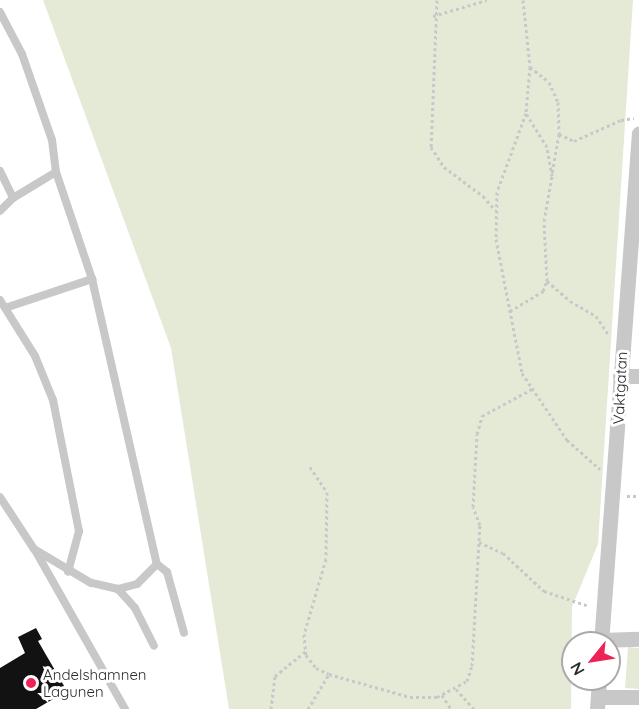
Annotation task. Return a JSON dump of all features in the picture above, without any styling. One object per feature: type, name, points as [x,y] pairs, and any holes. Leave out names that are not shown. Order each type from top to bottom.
[{"type":"street","name":"Vaktgatan","points":[[605,631],[603,608],[615,478],[622,346],[639,133]]},
{"type":"street","points":[[620,376],[639,376]]},
{"type":"street","points":[[621,640],[639,639]]},
{"type":"street","points":[[602,701],[639,697]]},
{"type":"lane","points":[[0,12],[22,54],[52,140],[56,172],[92,279],[157,564],[167,572],[184,633]]},
{"type":"lane","points":[[0,171],[13,198]]},
{"type":"lane","points":[[0,211],[13,198],[56,172]]},
{"type":"lane","points":[[8,307],[92,279]]},
{"type":"lane","points":[[0,300],[8,307],[35,356],[52,400],[66,459],[79,531],[68,572]]},
{"type":"lane","points":[[0,497],[34,549],[125,709]]},
{"type":"lane","points":[[34,549],[68,572],[118,589],[135,608],[154,646]]},
{"type":"lane","points":[[118,589],[137,584],[157,564]]},
{"type":"path","points":[[437,0],[431,147],[444,167],[483,196],[495,211]]},
{"type":"path","points":[[435,16],[487,0]]},
{"type":"path","points":[[523,0],[530,67],[526,113],[500,182],[495,211],[510,311],[519,347],[519,364],[532,389],[567,440],[589,463],[615,478],[626,495],[639,496]]},
{"type":"path","points":[[510,311],[543,291],[548,281],[544,221],[559,134],[558,102],[549,82],[530,67]]},
{"type":"path","points":[[526,113],[547,147],[552,176]]},
{"type":"path","points":[[559,134],[574,141],[621,120],[639,119]]},
{"type":"path","points":[[548,281],[570,301],[596,316],[622,346]]},
{"type":"path","points":[[310,467],[327,492],[326,559],[304,634],[306,651],[316,668],[329,674],[410,697],[442,695],[456,690],[466,681],[472,666],[480,525],[473,507],[477,434],[482,416],[532,389]]},
{"type":"path","points":[[479,542],[503,553],[544,591],[603,608]]},
{"type":"path","points":[[271,709],[275,676],[306,651]]},
{"type":"path","points":[[308,709],[329,674]]},
{"type":"path","points":[[456,690],[467,697],[474,709]]},
{"type":"path","points":[[442,695],[451,709]]},
{"type":"green space","points":[[43,0],[633,0],[598,544],[572,607],[572,631],[561,631],[561,691],[571,691],[571,709],[229,709],[171,348]]},
{"type":"green space","points":[[628,647],[639,648],[639,689],[625,688]]},
{"type":"building","name":"Andelshamnen Lagunen","points":[[36,628],[42,639],[38,641],[67,691],[36,709],[0,709],[0,668],[25,653],[18,637]]},
{"type":"place","name":"Andelshamnen Lagunen","points":[[31,683]]}]
